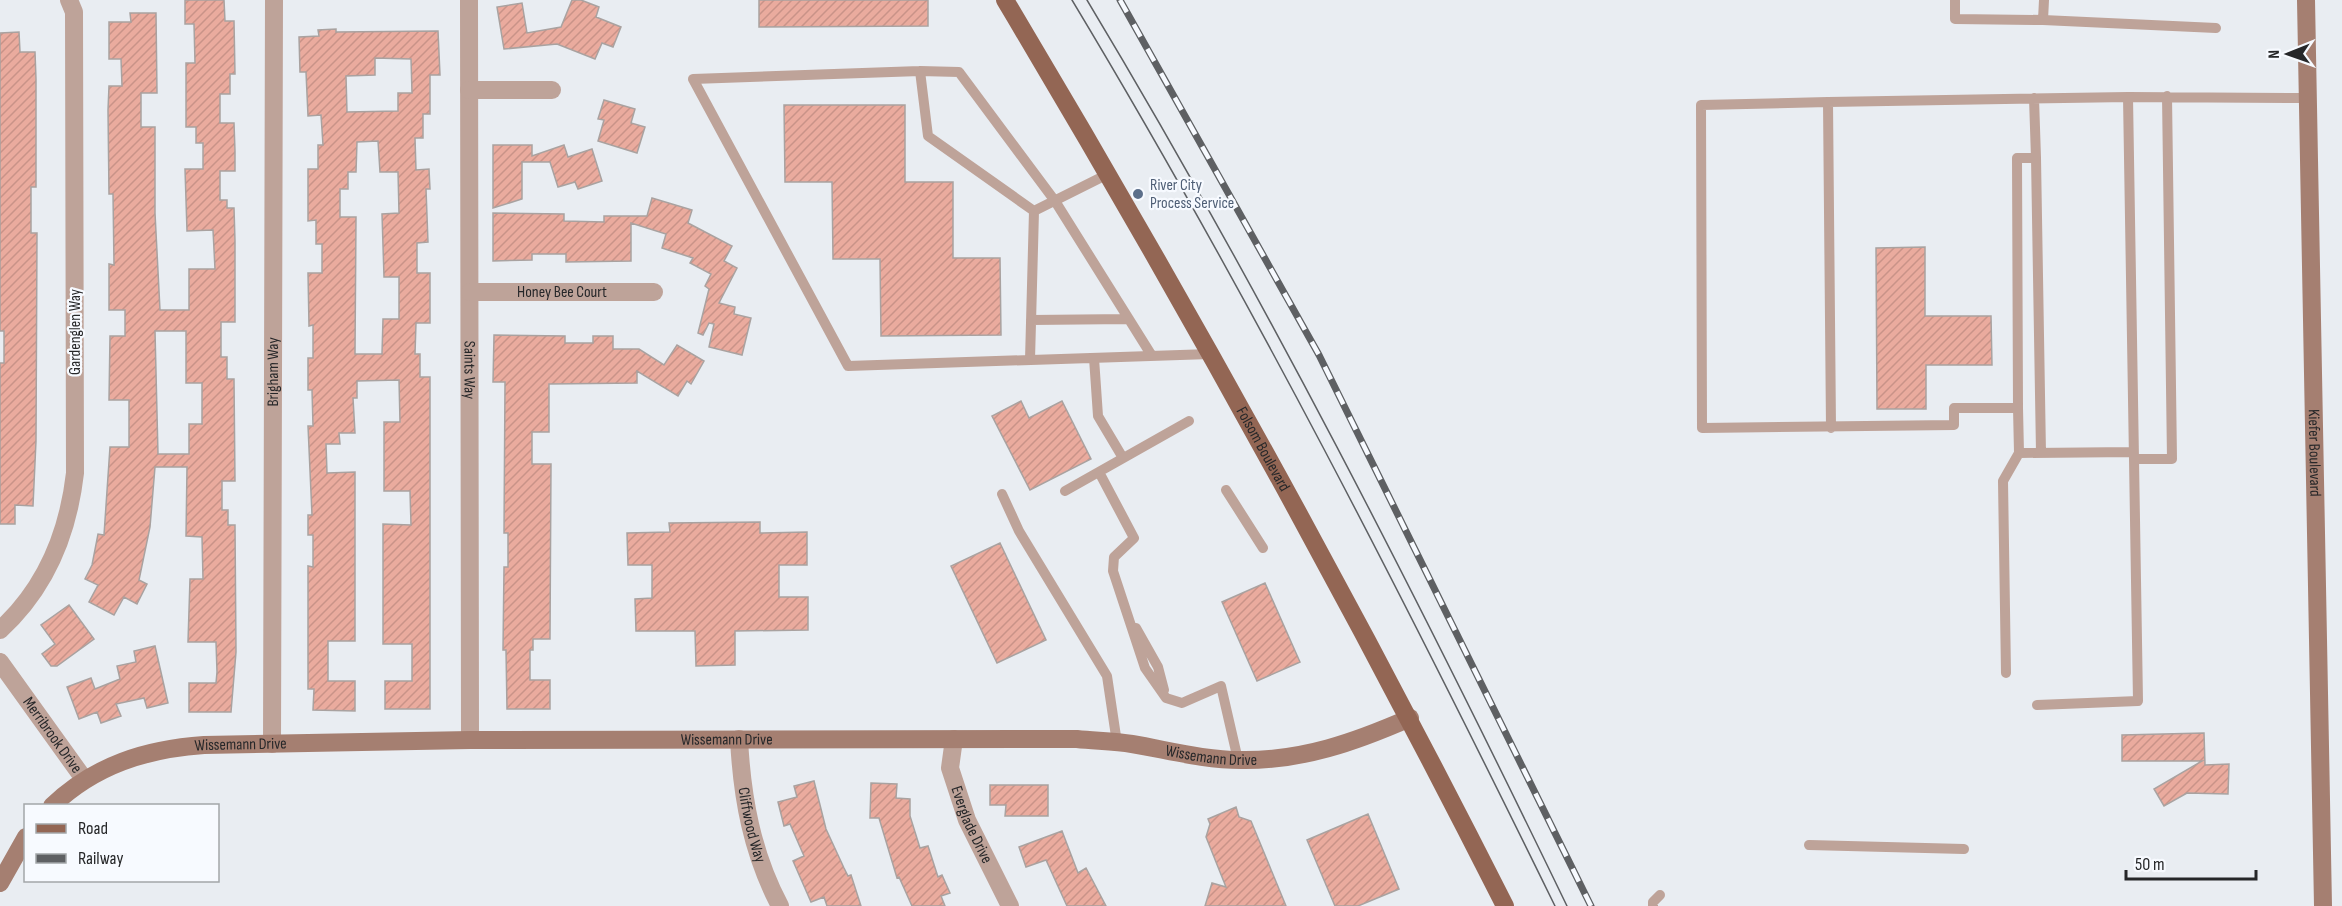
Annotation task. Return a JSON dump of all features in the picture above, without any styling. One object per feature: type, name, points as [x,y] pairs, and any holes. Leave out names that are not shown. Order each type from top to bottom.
[{"type":"main road","name":"Folsom Boulevard","points":[[1005,0],[1108,174],[1210,354],[1410,718],[1505,906]]},
{"type":"street","name":"Brigham Way","points":[[272,744],[274,0]]},
{"type":"street","name":"Saints Way","points":[[469,0],[470,740]]},
{"type":"street","name":"Kiefer Boulevard","points":[[2306,0],[2324,906]]},
{"type":"street","name":"Gardenglen Way","points":[[0,630],[36,589],[50,565],[63,536],[73,492],[72,6]]},
{"type":"street","points":[[469,90],[552,90]]},
{"type":"street","name":"Honey Bee Court","points":[[470,292],[654,292]]},
{"type":"street","name":"Merribrook Drive","points":[[0,662],[84,779]]},
{"type":"street","name":"Wissemann Drive","points":[[54,804],[84,779],[137,755],[168,748],[470,740],[1077,739],[1238,760],[1278,759],[1315,753],[1351,742],[1410,718]]},
{"type":"street","name":"Cliffwood Way","points":[[739,739],[746,812],[757,854],[780,906]]},
{"type":"street","name":"Everglade Drive","points":[[954,739],[950,768],[967,820],[1010,906]]},
{"type":"street","points":[[0,883],[24,841]]},
{"type":"lane","points":[[1955,0],[1955,19],[2043,20],[2216,28]]},
{"type":"lane","points":[[2043,20],[2044,0]]},
{"type":"lane","points":[[920,71],[928,136],[1034,211]]},
{"type":"lane","points":[[1152,356],[1055,201],[959,72],[920,71],[693,80],[848,366],[1094,358],[1152,356],[1210,354]]},
{"type":"lane","points":[[2018,408],[1954,408],[1954,425],[1702,428],[1701,105],[2167,96],[2307,98]]},
{"type":"lane","points":[[2019,453],[2134,455],[2172,459],[2167,96]]},
{"type":"lane","points":[[2037,705],[2138,701],[2128,97]]},
{"type":"lane","points":[[2034,98],[2041,453]]},
{"type":"lane","points":[[1828,102],[1831,428]]},
{"type":"lane","points":[[2006,673],[2003,481],[2019,453],[2017,158],[2036,158]]},
{"type":"lane","points":[[1034,211],[1108,174]]},
{"type":"lane","points":[[1030,360],[1034,211]]},
{"type":"lane","points":[[1031,320],[1129,319]]},
{"type":"lane","points":[[1094,358],[1098,416],[1123,458]]},
{"type":"lane","points":[[1065,491],[1189,421]]},
{"type":"lane","points":[[1099,472],[1134,538],[1114,556],[1113,572],[1145,668],[1166,698],[1182,703],[1221,686],[1238,760]]},
{"type":"lane","points":[[1226,490],[1263,548]]},
{"type":"lane","points":[[1002,494],[1019,531],[1107,676],[1117,743]]},
{"type":"lane","points":[[1809,845],[1964,849]]},
{"type":"lane","points":[[1653,906],[1653,902],[1660,896]]},
{"type":"building","points":[[185,0],[224,0],[225,21],[234,21],[235,74],[230,74],[230,94],[220,94],[220,123],[234,123],[235,151],[235,171],[220,171],[220,200],[227,200],[227,208],[234,208],[235,241],[235,322],[221,322],[221,357],[227,357],[227,379],[234,379],[235,481],[222,481],[222,510],[228,510],[228,525],[235,525],[236,652],[231,712],[189,712],[189,683],[216,683],[217,672],[216,642],[188,642],[190,579],[203,579],[202,537],[186,536],[187,467],[155,467],[150,527],[139,580],[147,584],[137,604],[124,597],[114,615],[89,602],[98,585],[85,579],[92,565],[98,534],[104,535],[110,447],[129,447],[129,400],[109,400],[110,336],[125,336],[125,310],[109,310],[109,264],[114,265],[113,194],[109,194],[109,86],[122,86],[121,59],[109,59],[109,22],[131,22],[130,13],[156,13],[157,93],[141,93],[141,127],[155,127],[155,213],[160,310],[189,310],[189,269],[215,269],[213,230],[187,231],[185,169],[203,169],[203,143],[196,143],[196,127],[186,127],[186,63],[195,63],[194,24],[185,24]],"holes":[[[155,331],[186,331],[186,383],[202,383],[202,424],[189,424],[189,454],[158,454]]]},
{"type":"building","points":[[572,0],[581,0],[599,7],[596,17],[621,27],[613,47],[602,43],[595,59],[557,44],[504,49],[497,7],[522,3],[527,33],[561,27]]},
{"type":"building","points":[[759,0],[928,0],[928,26],[759,27]]},
{"type":"building","points":[[336,29],[336,32],[438,31],[440,75],[430,75],[430,114],[423,114],[423,138],[415,138],[416,170],[429,169],[430,189],[426,189],[428,242],[417,243],[417,273],[430,273],[430,323],[416,323],[415,354],[420,354],[420,377],[430,377],[430,709],[385,709],[385,681],[412,681],[412,644],[383,644],[383,524],[411,525],[410,491],[384,491],[384,422],[400,422],[399,380],[357,381],[357,398],[353,398],[355,433],[339,433],[340,444],[326,444],[327,473],[355,472],[355,641],[328,641],[328,681],[355,681],[355,711],[313,710],[314,689],[308,689],[308,566],[313,567],[313,535],[308,535],[308,515],[312,515],[308,426],[313,426],[312,390],[308,390],[308,358],[313,358],[313,325],[309,326],[308,273],[322,273],[322,244],[316,244],[316,220],[308,221],[308,169],[318,169],[318,145],[323,145],[321,115],[308,116],[306,72],[300,72],[299,37],[319,36],[318,30]],"holes":[[[375,58],[411,59],[412,93],[398,93],[398,111],[347,112],[346,76],[375,75]],[[378,141],[380,172],[398,172],[399,213],[382,214],[384,277],[399,277],[399,319],[383,319],[382,354],[355,354],[356,217],[340,217],[340,189],[348,189],[348,172],[356,172],[357,142]]]},
{"type":"building","points":[[19,32],[20,52],[35,52],[36,187],[31,187],[31,233],[37,233],[36,441],[33,506],[15,505],[15,524],[0,524],[0,363],[4,363],[4,331],[0,331],[0,33]]},
{"type":"building","points":[[604,100],[635,109],[631,123],[645,127],[637,153],[598,141],[604,120],[598,119]]},
{"type":"building","points":[[784,105],[905,105],[905,182],[953,182],[953,258],[1000,258],[1001,335],[881,336],[880,259],[833,259],[832,182],[785,182]]},
{"type":"building","points":[[493,145],[532,145],[532,156],[564,145],[568,157],[592,149],[602,181],[578,189],[575,182],[558,187],[550,162],[522,162],[522,199],[493,208]]},
{"type":"building","points":[[652,198],[692,210],[688,223],[732,246],[724,261],[737,268],[719,303],[735,307],[734,314],[751,318],[742,355],[709,347],[714,324],[709,323],[703,335],[698,333],[709,289],[705,286],[711,274],[690,263],[693,258],[662,248],[666,234],[631,223],[631,261],[566,262],[566,254],[532,254],[532,260],[493,261],[493,213],[564,214],[564,221],[604,222],[604,216],[647,216]]},
{"type":"building","points":[[1925,247],[1925,316],[1991,316],[1992,365],[1926,365],[1926,409],[1877,409],[1876,248]]},
{"type":"building","points":[[494,335],[565,336],[565,343],[593,343],[593,336],[613,336],[613,349],[639,349],[664,365],[677,345],[704,361],[691,384],[687,381],[678,396],[637,371],[637,383],[549,384],[549,432],[532,432],[532,464],[551,464],[550,639],[533,639],[533,650],[530,650],[530,680],[550,680],[550,709],[507,709],[506,650],[503,650],[504,567],[508,567],[508,533],[504,533],[505,382],[493,382]]},
{"type":"building","points":[[1021,401],[1029,418],[1062,401],[1091,459],[1030,490],[992,416]]},
{"type":"building","points":[[760,522],[760,533],[807,532],[807,565],[779,565],[779,597],[808,597],[808,630],[735,631],[735,665],[696,666],[695,631],[636,631],[635,599],[652,598],[652,565],[628,565],[627,533],[670,532],[669,523]]},
{"type":"building","points":[[1000,543],[1046,640],[997,663],[951,566]]},
{"type":"building","points":[[1265,583],[1300,662],[1257,681],[1222,602]]},
{"type":"building","points":[[69,605],[94,639],[57,666],[51,666],[42,654],[55,644],[41,625]]},
{"type":"building","points":[[155,646],[168,703],[147,708],[144,698],[116,704],[121,716],[101,723],[97,712],[79,719],[67,687],[91,678],[95,689],[120,679],[117,666],[136,662],[134,651]]},
{"type":"building","points":[[2204,733],[2205,765],[2229,764],[2228,794],[2187,793],[2164,806],[2154,789],[2202,761],[2122,761],[2122,735]]},
{"type":"building","points":[[814,781],[826,829],[848,876],[851,875],[861,906],[827,906],[824,897],[811,902],[793,861],[804,856],[790,824],[784,826],[778,802],[797,797],[794,786]]},
{"type":"building","points":[[871,783],[897,784],[896,798],[910,799],[910,816],[920,848],[928,846],[938,877],[942,875],[950,893],[941,896],[945,906],[912,906],[899,877],[897,878],[879,818],[870,818]]},
{"type":"building","points":[[990,785],[1048,785],[1048,816],[1005,816],[1006,805],[990,805]]},
{"type":"building","points":[[1236,807],[1239,817],[1251,821],[1286,906],[1205,906],[1212,883],[1226,887],[1206,837],[1210,824],[1208,819]]},
{"type":"building","points":[[1368,814],[1399,889],[1358,906],[1335,906],[1307,840]]},
{"type":"building","points":[[1062,831],[1078,873],[1086,868],[1106,906],[1067,906],[1046,860],[1026,867],[1019,847]]},
{"type":"tram line","points":[[1072,0],[1201,222],[1263,335],[1441,676],[1555,906]]},
{"type":"tram line","points":[[1087,0],[1215,222],[1337,447],[1454,676],[1567,906]]},
{"type":"railway","points":[[1120,0],[1319,355],[1591,906]]},
{"type":"place","name":"River City Process Service","points":[[1138,194]]}]
